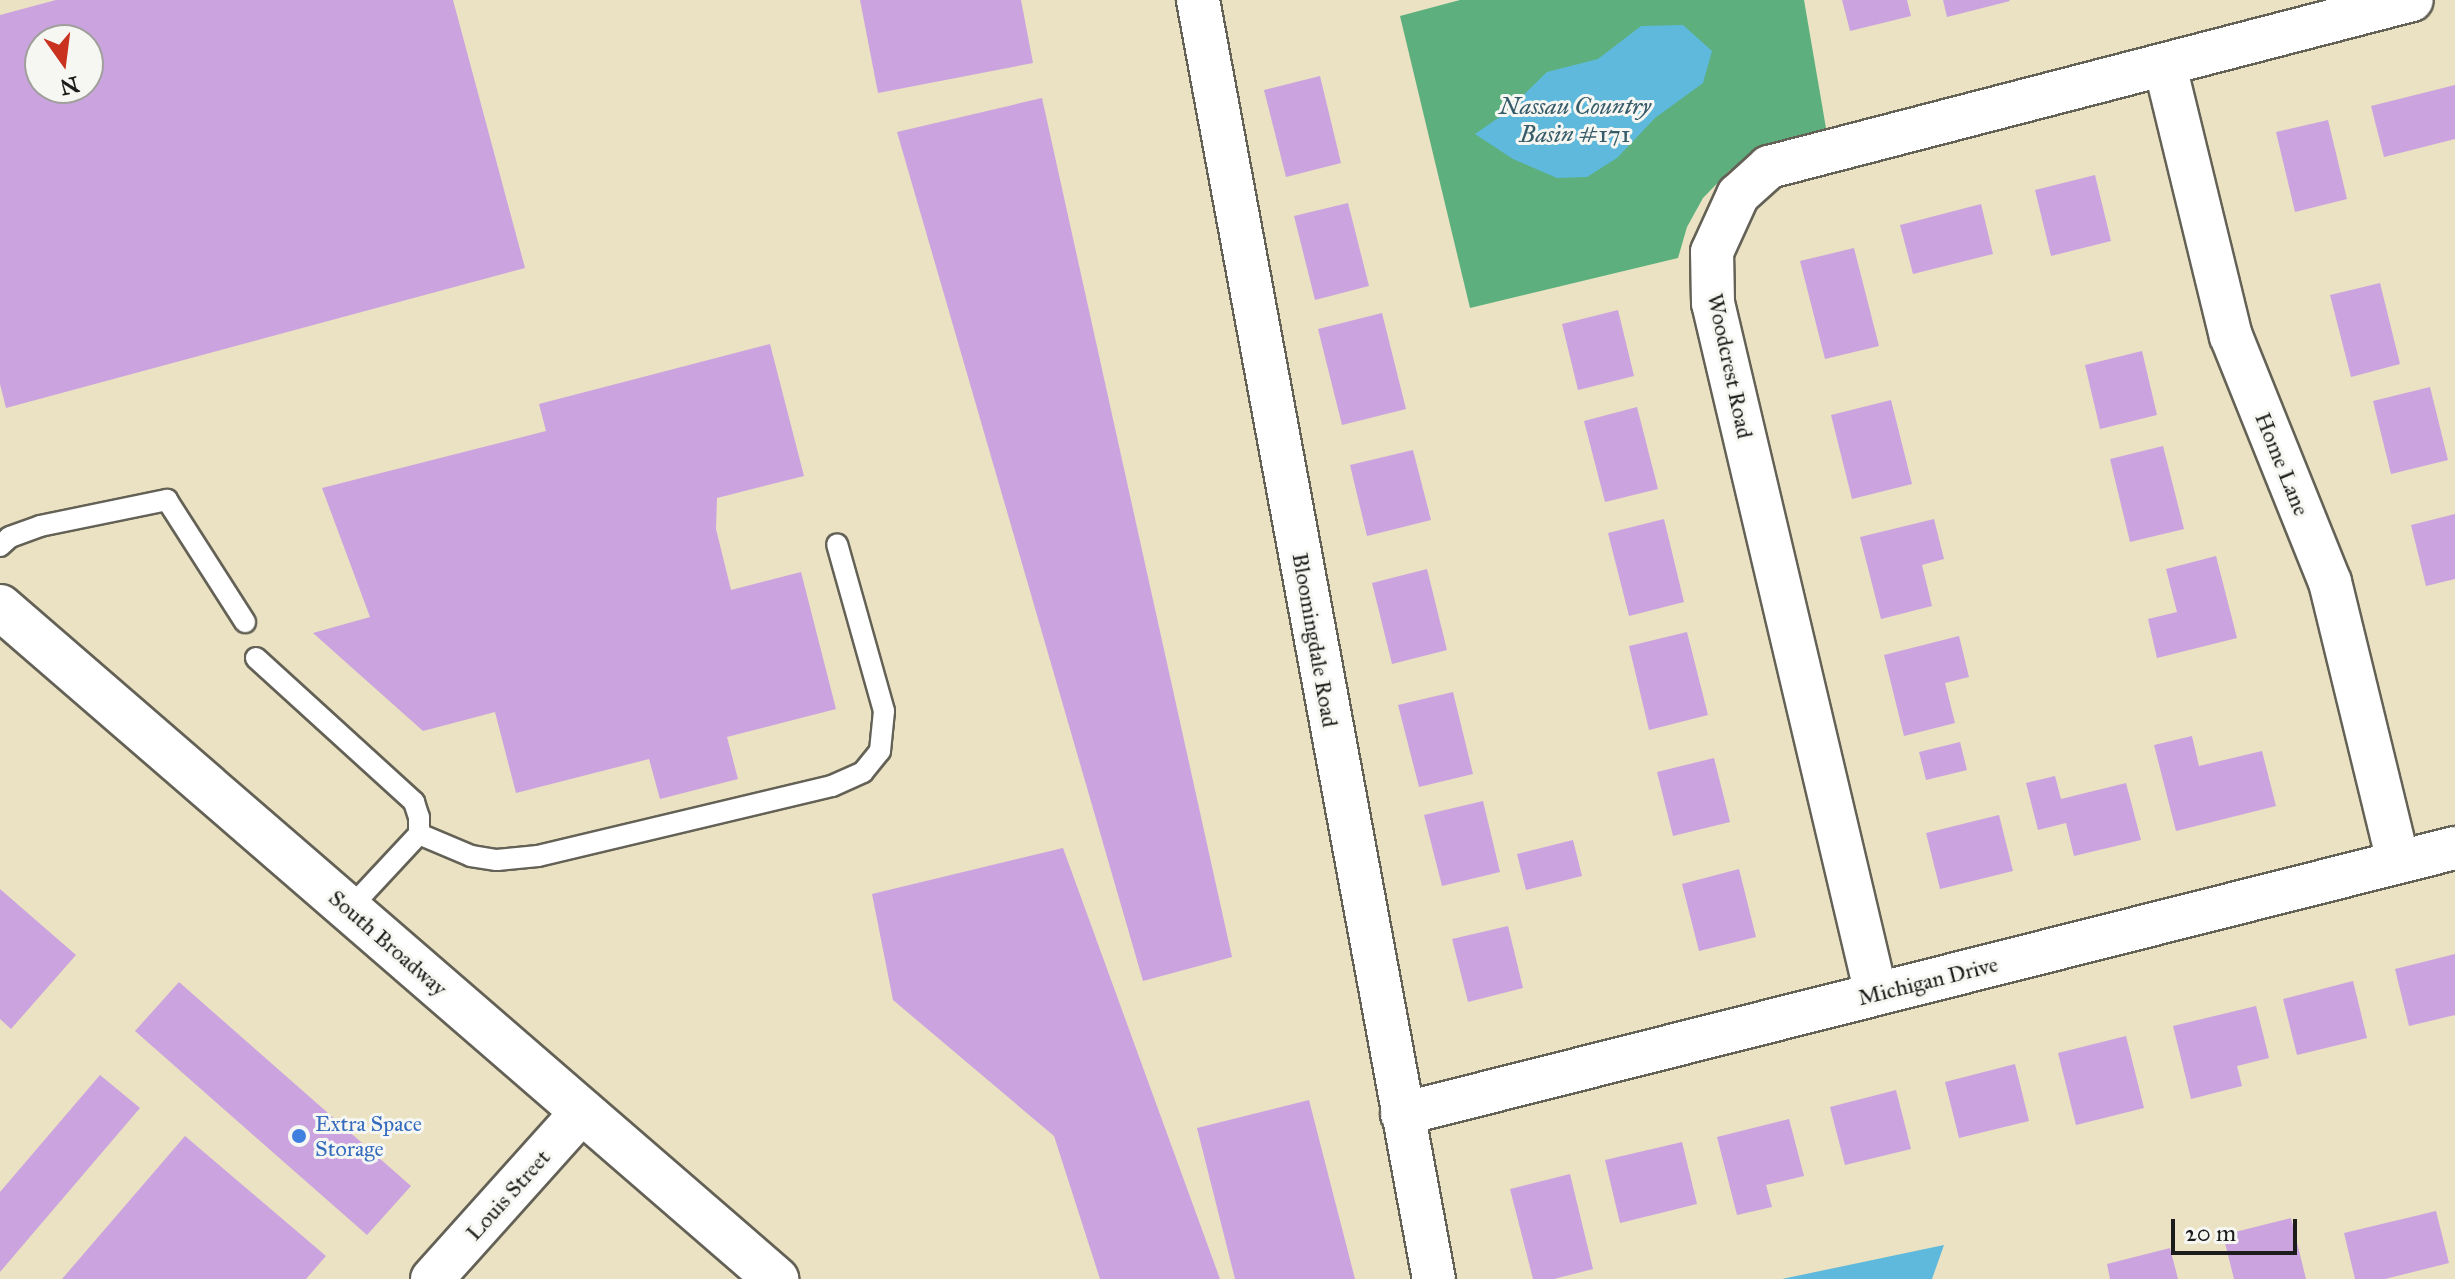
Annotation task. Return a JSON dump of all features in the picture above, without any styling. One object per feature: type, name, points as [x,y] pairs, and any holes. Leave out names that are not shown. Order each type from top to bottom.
[{"type":"main road","name":"South Broadway","points":[[0,607],[776,1279]]},
{"type":"street","name":"Bloomingdale Road","points":[[1198,0],[1434,1279]]},
{"type":"street","name":"Woodcrest Road","points":[[1876,994],[1713,303],[1712,252],[1738,195],[1769,167],[2412,0]]},
{"type":"street","name":"Home Lane","points":[[2165,66],[2231,336],[2330,582],[2398,862]]},
{"type":"street","name":"Michigan Drive","points":[[1402,1114],[2455,848]]},
{"type":"street","name":"Louis Street","points":[[432,1279],[583,1111]]},
{"type":"lane","points":[[0,546],[10,537],[40,526],[167,500],[245,622]]},
{"type":"lane","points":[[419,834],[471,856],[497,860],[538,856],[832,786],[863,772],[880,751],[884,711],[837,544]]},
{"type":"lane","points":[[256,658],[414,802],[419,817],[419,834],[349,909]]},
{"type":"green space","points":[[1460,0],[1804,0],[1827,134],[1771,150],[1730,170],[1703,198],[1687,227],[1678,258],[1470,308],[1400,16]]},
{"type":"water","name":"Nassau Country Basin #171","points":[[1683,25],[1712,51],[1703,83],[1655,118],[1617,158],[1587,177],[1557,178],[1513,159],[1475,134],[1504,114],[1547,72],[1598,59],[1641,26]]},
{"type":"water","points":[[1944,1245],[1932,1279],[1782,1279]]},
{"type":"building","points":[[56,0],[453,0],[525,268],[6,408],[0,384],[0,15]]},
{"type":"building","points":[[860,0],[1021,0],[1033,63],[878,93]]},
{"type":"building","points":[[1842,0],[1907,0],[1911,16],[1850,31]]},
{"type":"building","points":[[1943,0],[2009,0],[2010,1],[1947,17]]},
{"type":"building","points":[[1320,76],[1341,163],[1286,177],[1264,90]]},
{"type":"building","points":[[2455,85],[2455,139],[2384,157],[2371,106]]},
{"type":"building","points":[[1042,98],[1232,957],[1143,981],[897,132]]},
{"type":"building","points":[[2328,120],[2347,199],[2295,212],[2276,132]]},
{"type":"building","points":[[2095,175],[2111,241],[2051,256],[2035,190]]},
{"type":"building","points":[[1348,203],[1369,286],[1315,300],[1294,216]]},
{"type":"building","points":[[1981,204],[1993,254],[1913,274],[1900,225]]},
{"type":"building","points":[[1854,248],[1879,346],[1825,359],[1800,261]]},
{"type":"building","points":[[2380,283],[2400,364],[2351,377],[2330,295]]},
{"type":"building","points":[[1618,310],[1634,376],[1578,390],[1562,324]]},
{"type":"building","points":[[1382,313],[1406,409],[1342,425],[1318,329]]},
{"type":"building","points":[[770,344],[804,476],[717,498],[716,529],[731,590],[801,572],[836,709],[727,737],[738,779],[660,799],[649,759],[516,793],[495,712],[423,731],[313,633],[370,617],[322,488],[546,431],[539,404]]},
{"type":"building","points":[[2142,351],[2157,415],[2100,429],[2085,365]]},
{"type":"building","points":[[2430,387],[2448,460],[2391,474],[2373,401]]},
{"type":"building","points":[[1891,400],[1912,484],[1852,499],[1831,415]]},
{"type":"building","points":[[1637,407],[1658,489],[1605,502],[1584,421]]},
{"type":"building","points":[[2163,446],[2184,529],[2130,542],[2110,459]]},
{"type":"building","points":[[1413,450],[1431,520],[1367,536],[1350,465]]},
{"type":"building","points":[[2455,514],[2455,579],[2426,586],[2411,525]]},
{"type":"building","points":[[1664,519],[1684,602],[1629,616],[1608,533]]},
{"type":"building","points":[[1934,519],[1944,559],[1922,565],[1932,606],[1881,619],[1860,537]]},
{"type":"building","points":[[2216,556],[2237,638],[2157,658],[2148,619],[2177,612],[2166,569]]},
{"type":"building","points":[[1427,569],[1447,650],[1392,664],[1372,583]]},
{"type":"building","points":[[1687,632],[1708,715],[1649,730],[1629,646]]},
{"type":"building","points":[[1959,636],[1969,677],[1945,683],[1955,723],[1904,736],[1884,655]]},
{"type":"building","points":[[1453,692],[1473,774],[1419,787],[1398,705]]},
{"type":"building","points":[[2192,736],[2199,766],[2262,751],[2276,806],[2176,831],[2154,745]]},
{"type":"building","points":[[1960,742],[1967,770],[1926,780],[1919,752]]},
{"type":"building","points":[[1714,758],[1730,822],[1673,836],[1657,772]]},
{"type":"building","points":[[2055,776],[2061,799],[2126,783],[2141,840],[2074,856],[2066,823],[2038,830],[2026,783]]},
{"type":"building","points":[[1483,801],[1500,872],[1442,886],[1424,815]]},
{"type":"building","points":[[1999,815],[2013,871],[1940,889],[1926,833]]},
{"type":"building","points":[[1573,840],[1582,876],[1526,890],[1517,854]]},
{"type":"building","points":[[1063,848],[1220,1279],[1100,1279],[1054,1136],[893,1000],[872,894]]},
{"type":"building","points":[[1739,869],[1756,937],[1699,951],[1682,884]]},
{"type":"building","points":[[0,889],[76,955],[11,1029],[0,1019]]},
{"type":"building","points":[[1508,926],[1523,988],[1468,1002],[1452,939]]},
{"type":"building","points":[[2455,954],[2455,1015],[2409,1026],[2395,969]]},
{"type":"building","points":[[2353,981],[2367,1038],[2297,1055],[2283,999]]},
{"type":"building","points":[[179,982],[411,1186],[367,1235],[135,1031]]},
{"type":"building","points":[[2256,1006],[2269,1058],[2237,1066],[2242,1086],[2191,1099],[2173,1026]]},
{"type":"building","points":[[2126,1036],[2144,1108],[2076,1125],[2058,1053]]},
{"type":"building","points":[[2015,1064],[2029,1121],[1959,1138],[1945,1082]]},
{"type":"building","points":[[100,1075],[140,1108],[0,1272],[0,1192]]},
{"type":"building","points":[[1896,1090],[1911,1149],[1845,1165],[1830,1107]]},
{"type":"building","points":[[1309,1100],[1355,1279],[1235,1279],[1197,1128]]},
{"type":"building","points":[[1789,1119],[1804,1176],[1766,1185],[1772,1207],[1737,1215],[1717,1137]]},
{"type":"building","points":[[185,1136],[326,1256],[306,1279],[62,1279]]},
{"type":"building","points":[[1682,1142],[1697,1204],[1620,1223],[1605,1160]]},
{"type":"building","points":[[1570,1174],[1593,1269],[1554,1279],[1533,1279],[1510,1189]]},
{"type":"building","points":[[2436,1211],[2449,1263],[2385,1279],[2355,1279],[2344,1233]]},
{"type":"building","points":[[2291,1218],[2306,1279],[2234,1279],[2223,1235]]},
{"type":"building","points":[[2170,1248],[2178,1279],[2110,1279],[2107,1264]]},
{"type":"place","name":"Extra Space Storage","points":[[299,1136]]}]
